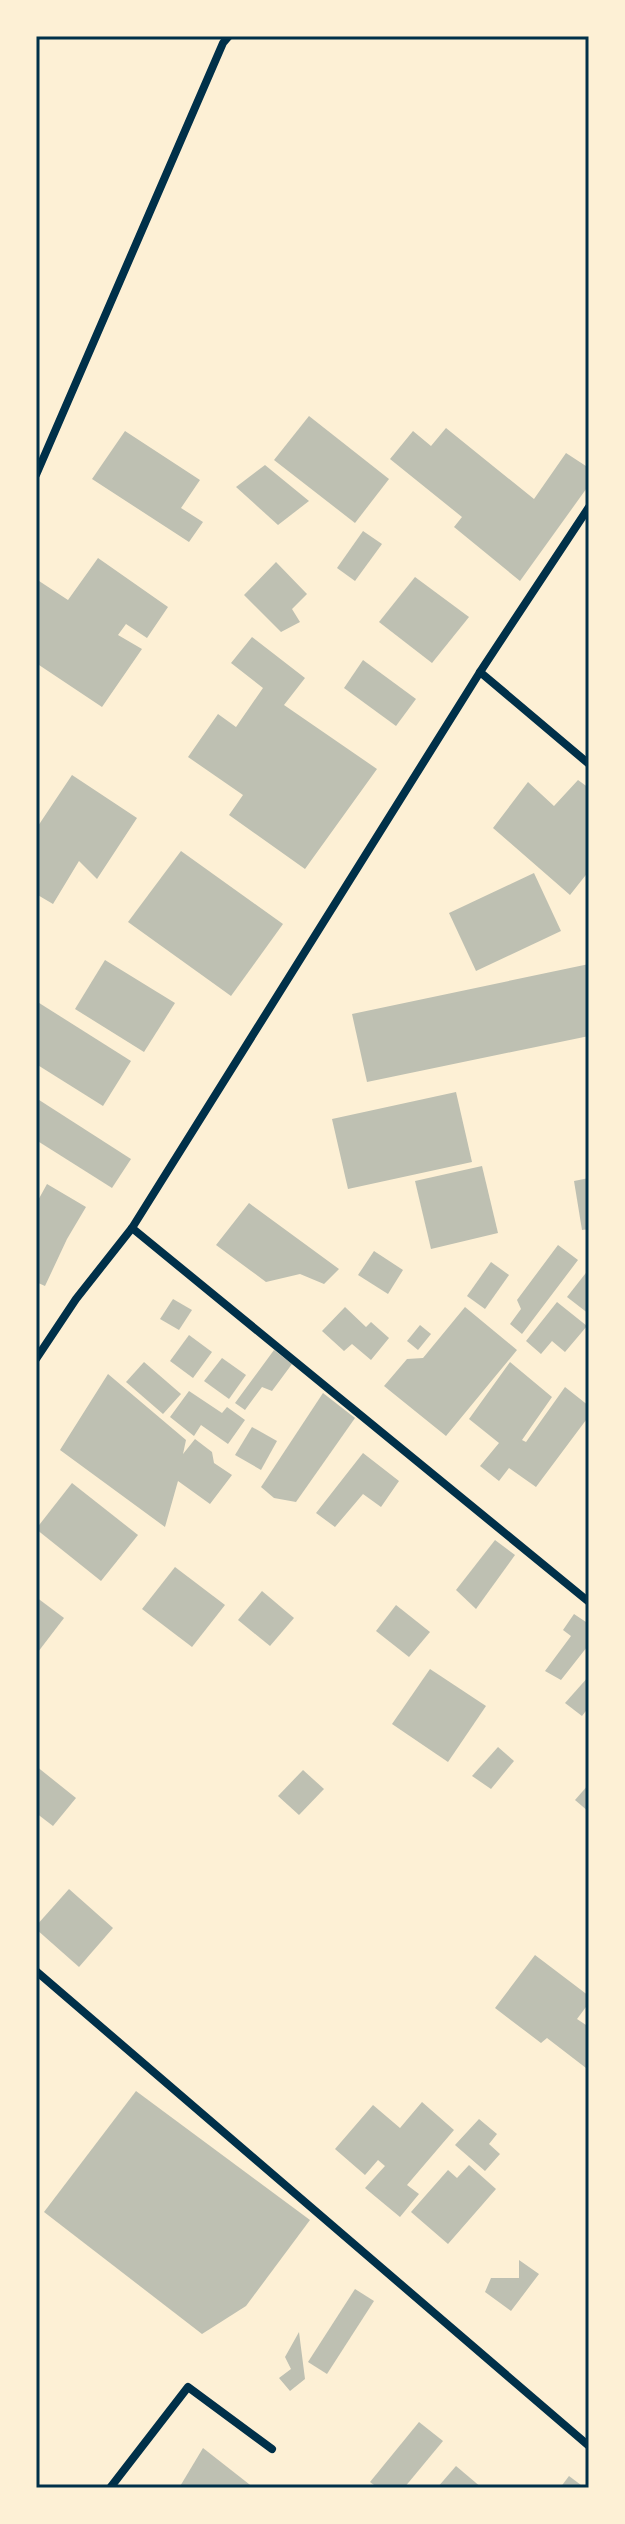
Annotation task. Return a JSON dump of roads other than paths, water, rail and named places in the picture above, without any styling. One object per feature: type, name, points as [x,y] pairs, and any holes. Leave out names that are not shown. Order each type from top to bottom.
[{"type":"street","points":[[36,475],[223,43],[229,36]]},
{"type":"street","points":[[36,1359],[76,1299],[132,1228],[480,672],[589,507]]},
{"type":"street","points":[[480,672],[589,764]]},
{"type":"street","points":[[132,1228],[589,1602]]},
{"type":"street","points":[[36,1971],[589,2446]]},
{"type":"street","points":[[110,2488],[188,2387],[272,2449]]}]
